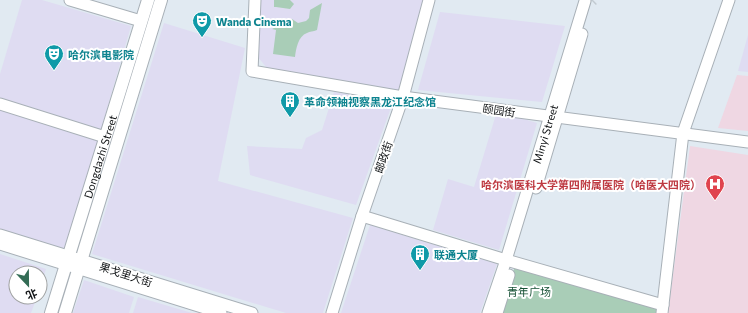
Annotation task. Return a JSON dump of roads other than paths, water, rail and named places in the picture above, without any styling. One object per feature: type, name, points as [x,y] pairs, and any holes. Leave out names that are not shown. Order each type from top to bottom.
[{"type":"main road","name":"Dongdazhi Street","points":[[52,313],[148,0]]},
{"type":"main road","name":"Dongdazhi Street","points":[[65,313],[161,0]]},
{"type":"street","points":[[70,0],[141,21]]},
{"type":"street","name":"颐园街","points":[[255,0],[252,71],[403,97],[748,142]]},
{"type":"street","name":"邮政街","points":[[332,313],[362,216],[403,97],[429,0]]},
{"type":"street","points":[[362,216],[663,309],[683,133],[729,0]]},
{"type":"street","name":"Minyi Street","points":[[497,313],[510,261],[589,1]]},
{"type":"street","points":[[0,104],[105,138]]},
{"type":"street","name":"果戈里大街","points":[[0,235],[68,261]]},
{"type":"street","name":"果戈里大街","points":[[0,244],[80,264],[252,313]]},
{"type":"street","name":"Minyi Street","points":[[488,313],[510,261]]},
{"type":"street","name":"果戈里大街","points":[[80,264],[221,313]]},
{"type":"place","name":"Wanda Cinema","points":[[202,38]]},
{"type":"place","name":"哈尔滨电影院","points":[[54,71]]},
{"type":"place","name":"革命领袖视察黑龙江纪念馆","points":[[290,118]]},
{"type":"place","name":"哈尔滨医科大学第四附属医院（哈医大四院）","points":[[715,201]]},
{"type":"place","name":"联通大厦","points":[[420,271]]},
{"type":"park label","name":"青年广场","points":[[529,291]]}]
